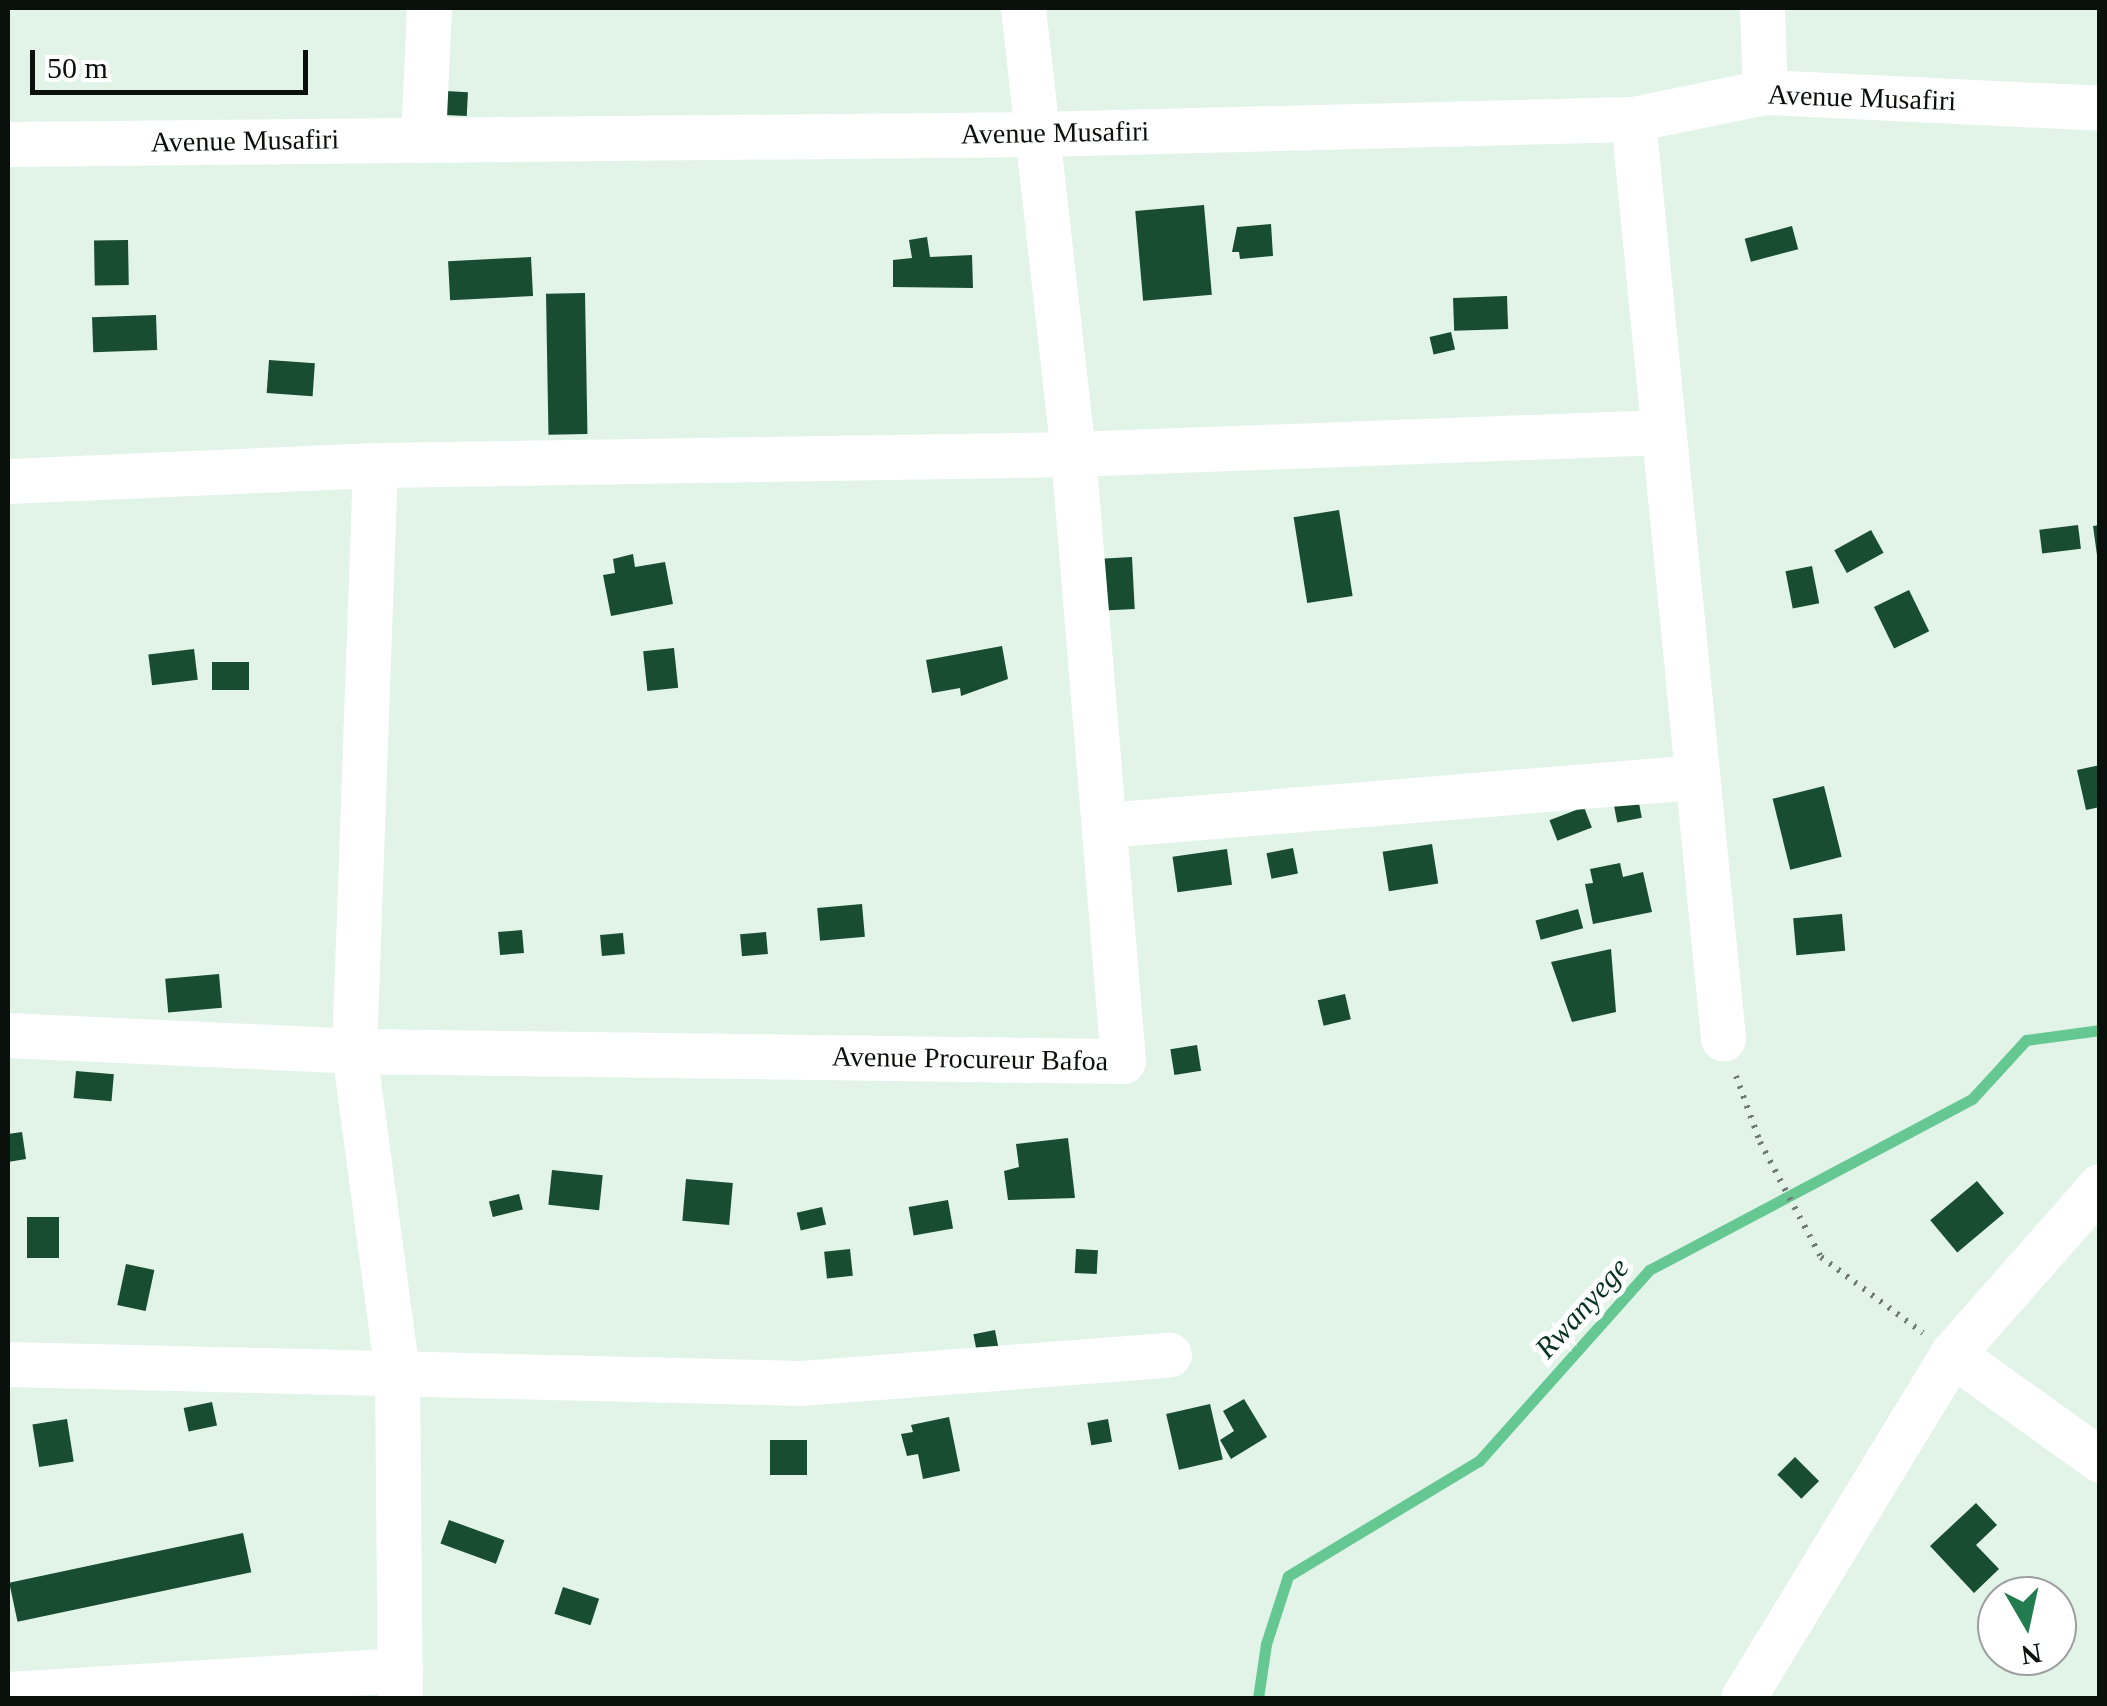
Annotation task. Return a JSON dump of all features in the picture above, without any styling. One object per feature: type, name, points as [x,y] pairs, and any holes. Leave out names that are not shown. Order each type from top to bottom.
[{"type":"street","points":[[423,140],[428,8]]},
{"type":"street","name":"Avenue Procureur Bafoa","points":[[8,1035],[354,1051],[1123,1060],[1073,454],[1023,8]]},
{"type":"street","points":[[1762,8],[1766,92]]},
{"type":"street","name":"Avenue Musafiri","points":[[8,144],[1038,134],[1632,119],[1766,92],[2100,108]]},
{"type":"street","points":[[1632,119],[1723,1038]]},
{"type":"street","points":[[8,481],[374,465],[1073,454],[1664,432]]},
{"type":"street","points":[[8,1694],[400,1684],[397,1373],[354,1051],[374,465]]},
{"type":"street","points":[[1106,826],[1697,777]]},
{"type":"street","points":[[1743,1698],[1952,1354],[2100,1186]]},
{"type":"street","points":[[1952,1354],[2100,1460]]},
{"type":"street","points":[[8,1364],[801,1384],[1170,1356]]},
{"type":"path","points":[[1723,1038],[1760,1142],[1821,1257],[1952,1354]]},
{"type":"building","points":[[446,91],[468,92],[467,116],[445,115]]},
{"type":"building","points":[[1204,205],[1212,295],[1143,301],[1135,211]]},
{"type":"building","points":[[1271,224],[1273,256],[1240,259],[1239,252],[1232,252],[1237,227]]},
{"type":"building","points":[[1792,226],[1798,249],[1751,262],[1745,239]]},
{"type":"building","points":[[927,237],[930,257],[972,255],[973,288],[893,287],[893,260],[912,258],[909,240]]},
{"type":"building","points":[[128,240],[129,285],[95,286],[94,241]]},
{"type":"building","points":[[531,257],[533,296],[450,300],[448,261]]},
{"type":"building","points":[[585,293],[587,434],[548,435],[546,294]]},
{"type":"building","points":[[1507,296],[1508,329],[1454,331],[1453,298]]},
{"type":"building","points":[[156,315],[157,350],[93,352],[92,317]]},
{"type":"building","points":[[1451,332],[1455,350],[1434,354],[1430,337]]},
{"type":"building","points":[[269,360],[315,363],[313,396],[267,393]]},
{"type":"building","points":[[1339,510],[1353,596],[1307,603],[1294,517]]},
{"type":"building","points":[[2078,525],[2081,549],[2042,554],[2039,530]]},
{"type":"building","points":[[2100,525],[2100,554],[2097,555],[2093,526]]},
{"type":"building","points":[[1871,530],[1884,553],[1847,573],[1834,550]]},
{"type":"building","points":[[633,554],[635,567],[665,562],[673,604],[611,616],[603,575],[615,573],[613,559]]},
{"type":"building","points":[[1132,557],[1135,609],[1099,611],[1096,559]]},
{"type":"building","points":[[1812,566],[1819,603],[1793,608],[1785,571]]},
{"type":"building","points":[[1909,590],[1929,631],[1894,648],[1874,607]]},
{"type":"building","points":[[1002,646],[1008,679],[961,696],[960,688],[932,693],[926,660]]},
{"type":"building","points":[[674,648],[678,688],[647,691],[643,651]]},
{"type":"building","points":[[194,649],[198,680],[152,685],[148,655]]},
{"type":"building","points":[[212,662],[249,662],[249,690],[212,690]]},
{"type":"building","points":[[2100,765],[2100,807],[2086,810],[2077,770]]},
{"type":"building","points":[[1824,786],[1842,857],[1790,870],[1773,799]]},
{"type":"building","points":[[1638,798],[1642,818],[1617,822],[1613,803]]},
{"type":"building","points":[[1584,807],[1592,828],[1557,841],[1549,820]]},
{"type":"building","points":[[1432,844],[1438,884],[1389,891],[1383,852]]},
{"type":"building","points":[[1293,848],[1298,874],[1271,879],[1266,853]]},
{"type":"building","points":[[1227,849],[1232,885],[1178,892],[1173,857]]},
{"type":"building","points":[[1620,863],[1623,877],[1643,872],[1652,912],[1593,924],[1585,884],[1593,883],[1590,869]]},
{"type":"building","points":[[862,904],[865,937],[820,941],[817,908]]},
{"type":"building","points":[[1578,909],[1583,928],[1541,940],[1535,920]]},
{"type":"building","points":[[1842,914],[1845,951],[1796,955],[1793,918]]},
{"type":"building","points":[[522,930],[524,953],[500,955],[498,932]]},
{"type":"building","points":[[766,932],[768,954],[742,956],[740,934]]},
{"type":"building","points":[[623,933],[625,954],[602,956],[600,935]]},
{"type":"building","points":[[1611,949],[1616,1012],[1572,1022],[1551,962]]},
{"type":"building","points":[[219,974],[222,1008],[168,1013],[165,979]]},
{"type":"building","points":[[1345,994],[1351,1019],[1324,1026],[1318,1000]]},
{"type":"building","points":[[1197,1045],[1201,1071],[1174,1075],[1170,1049]]},
{"type":"building","points":[[76,1071],[114,1074],[112,1101],[74,1098]]},
{"type":"building","points":[[22,1132],[26,1159],[8,1162],[8,1134]]},
{"type":"building","points":[[1068,1138],[1075,1198],[1008,1200],[1004,1171],[1019,1167],[1016,1144]]},
{"type":"building","points":[[552,1170],[603,1175],[599,1210],[548,1205]]},
{"type":"building","points":[[686,1179],[733,1183],[729,1225],[682,1221]]},
{"type":"building","points":[[1977,1181],[2004,1213],[1957,1252],[1930,1220]]},
{"type":"building","points":[[519,1194],[523,1210],[493,1217],[489,1201]]},
{"type":"building","points":[[948,1200],[953,1229],[914,1236],[909,1207]]},
{"type":"building","points":[[822,1207],[826,1225],[801,1230],[797,1213]]},
{"type":"building","points":[[27,1217],[59,1217],[59,1258],[27,1258]]},
{"type":"building","points":[[850,1249],[853,1276],[827,1279],[824,1252]]},
{"type":"building","points":[[1076,1249],[1098,1250],[1097,1274],[1075,1273]]},
{"type":"building","points":[[126,1264],[154,1270],[146,1311],[117,1305]]},
{"type":"building","points":[[995,1330],[1000,1355],[978,1359],[973,1334]]},
{"type":"building","points":[[1244,1399],[1267,1437],[1231,1459],[1220,1440],[1234,1431],[1223,1411]]},
{"type":"building","points":[[212,1402],[217,1425],[189,1432],[184,1408]]},
{"type":"building","points":[[1210,1404],[1223,1460],[1179,1470],[1166,1414]]},
{"type":"building","points":[[949,1417],[960,1471],[923,1479],[918,1454],[907,1456],[901,1434],[913,1432],[911,1425]]},
{"type":"building","points":[[67,1419],[74,1461],[39,1467],[32,1424]]},
{"type":"building","points":[[1108,1419],[1112,1442],[1091,1445],[1087,1423]]},
{"type":"building","points":[[770,1440],[807,1440],[807,1475],[770,1475]]},
{"type":"building","points":[[1795,1457],[1819,1481],[1801,1499],[1777,1475]]},
{"type":"building","points":[[1976,1503],[1997,1525],[1976,1545],[1999,1569],[1992,1576],[1977,1576],[1974,1593],[1930,1546]]},
{"type":"building","points":[[449,1520],[504,1540],[496,1564],[440,1543]]},
{"type":"building","points":[[243,1533],[251,1572],[18,1622],[9,1583]]},
{"type":"building","points":[[563,1587],[599,1599],[590,1625],[554,1614]]},
{"type":"waterway","name":"Rwanyege","points":[[1258,1698],[1266,1644],[1288,1576],[1479,1461],[1649,1270],[1972,1099],[2026,1040],[2100,1030]]}]
